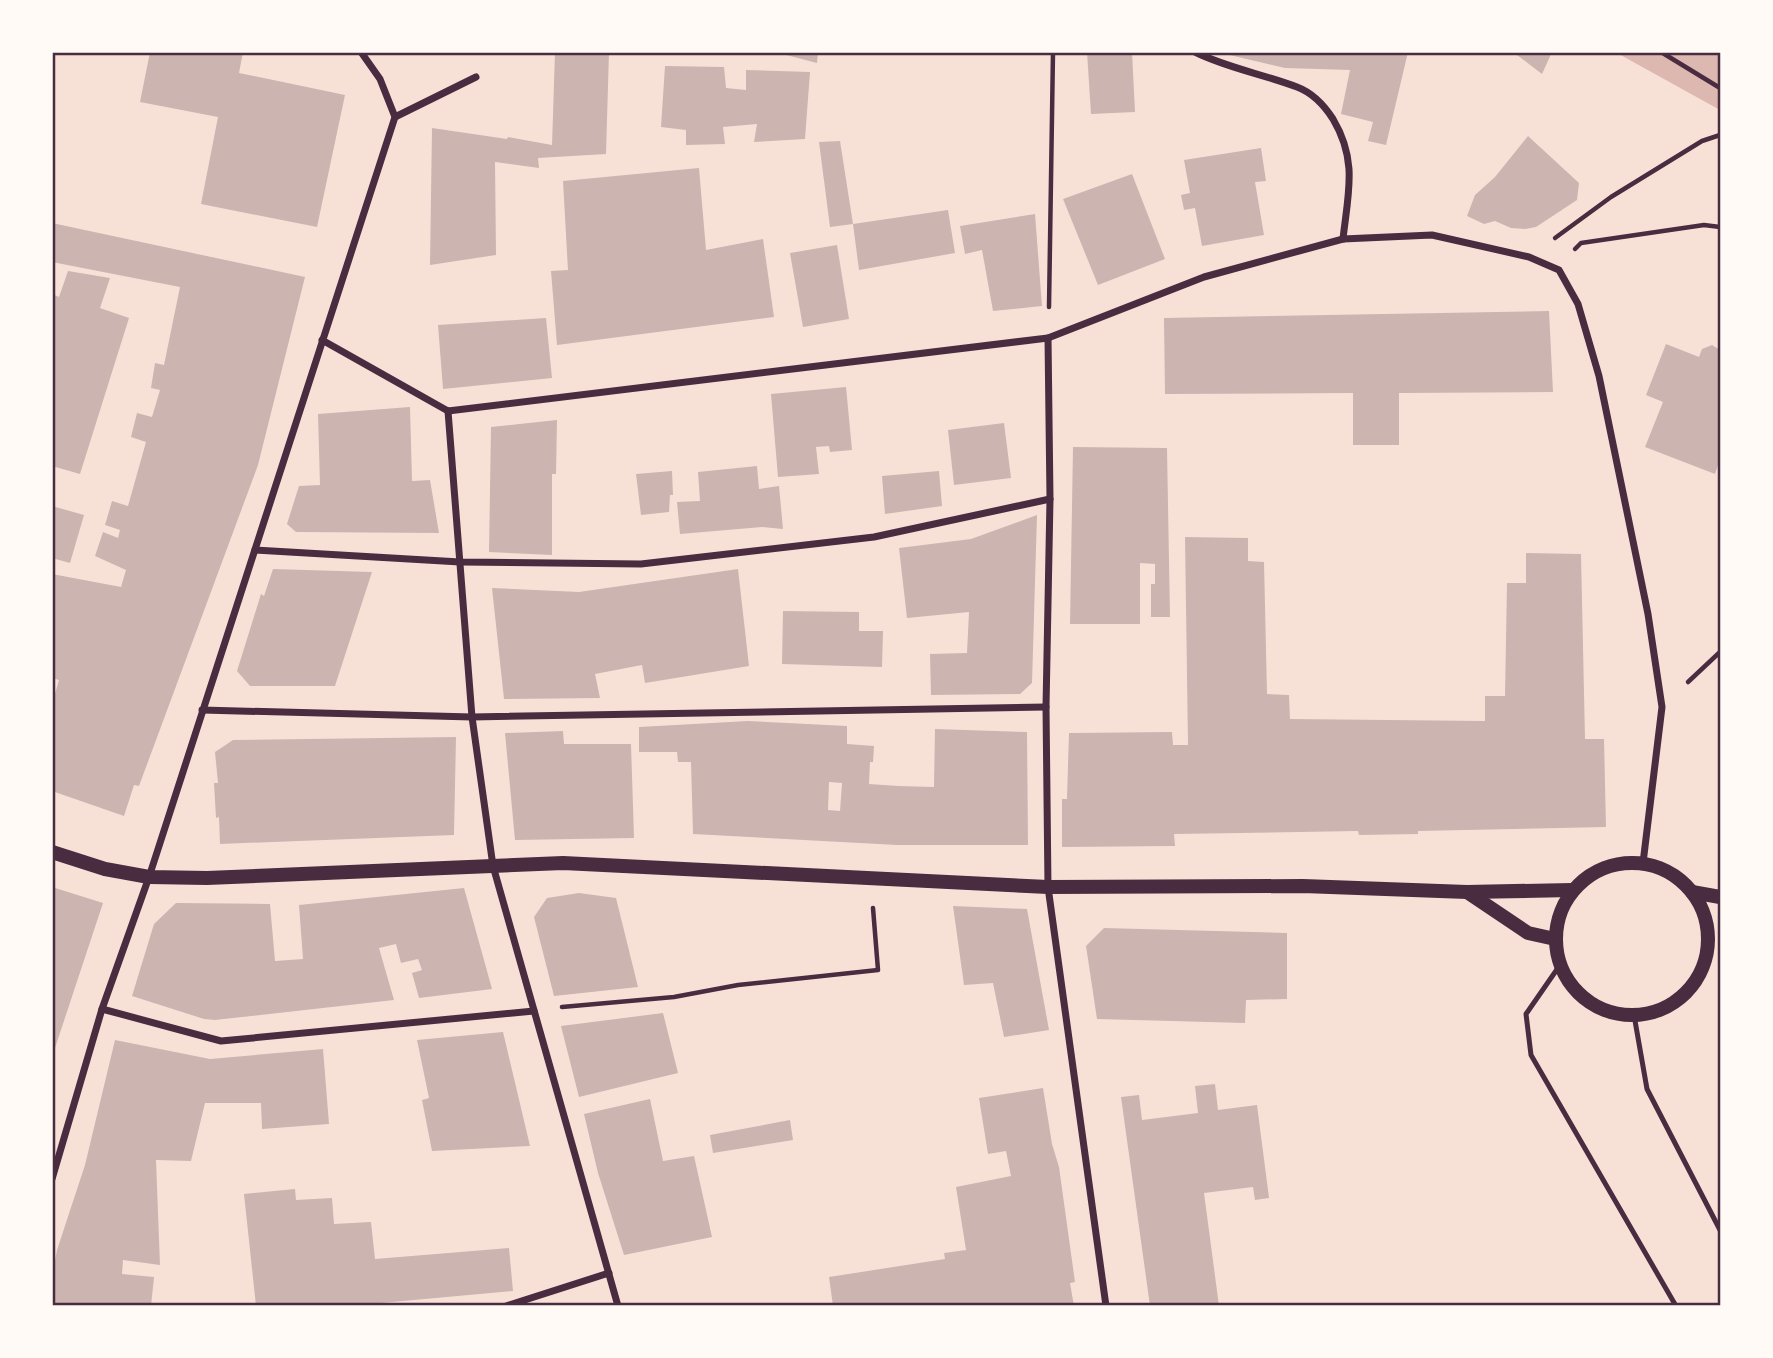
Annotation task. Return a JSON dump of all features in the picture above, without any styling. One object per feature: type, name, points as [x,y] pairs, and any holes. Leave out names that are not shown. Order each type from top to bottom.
[{"type":"main road","points":[[52,852],[105,869],[149,877],[207,878],[563,863],[1048,887],[1303,886],[1467,892],[1572,890]]},
{"type":"main road","points":[[1643,863],[1662,868],[1679,878],[1692,892],[1714,940],[1692,986],[1675,1002],[1656,1012],[1634,1015],[1611,1012],[1589,1002],[1571,986],[1560,965],[1555,939],[1559,913],[1572,890],[1592,873],[1617,864],[1643,863]]},
{"type":"main road","points":[[1467,892],[1528,933],[1555,939]]},
{"type":"main road","points":[[1692,892],[1720,897]]},
{"type":"street","points":[[52,1179],[102,1009],[149,877],[395,117],[380,79],[361,52]]},
{"type":"street","points":[[1195,52],[1211,60],[1300,88],[1324,104],[1345,139],[1350,176],[1343,239]]},
{"type":"street","points":[[395,117],[476,77]]},
{"type":"street","points":[[322,340],[448,411],[1048,338],[1203,277],[1343,239],[1432,235],[1529,257],[1559,270],[1578,304],[1599,376],[1648,614],[1662,707],[1643,863]]},
{"type":"street","points":[[1048,338],[1048,887],[1106,1306]]},
{"type":"street","points":[[448,411],[472,717],[493,866],[618,1306]]},
{"type":"street","points":[[255,550],[460,562],[642,564],[874,537],[1050,499]]},
{"type":"street","points":[[202,710],[472,717],[1046,707]]},
{"type":"street","points":[[102,1009],[221,1041],[534,1011]]},
{"type":"street","points":[[506,1306],[609,1273]]},
{"type":"lane","points":[[1560,965],[1526,1014],[1531,1055],[1676,1306]]},
{"type":"lane","points":[[1634,1015],[1647,1089],[1720,1230]]},
{"type":"path","points":[[1048,338],[1053,52]]},
{"type":"path","points":[[1661,52],[1720,88]]},
{"type":"path","points":[[1529,257],[1611,197],[1702,141],[1720,135]]},
{"type":"path","points":[[1559,270],[1581,243],[1704,225],[1720,227]]},
{"type":"path","points":[[1662,707],[1720,652]]},
{"type":"path","points":[[534,1011],[674,997],[738,985],[878,970],[870,878]]},
{"type":"shaded area","points":[[1617,53],[1720,53],[1720,110]]},
{"type":"building","points":[[150,52],[243,52],[239,73],[345,95],[317,227],[201,204],[218,117],[140,102]]},
{"type":"building","points":[[555,52],[609,52],[606,154],[538,158],[539,168],[495,162],[496,255],[430,265],[432,128],[552,145]]},
{"type":"building","points":[[775,52],[818,52],[817,63]]},
{"type":"building","points":[[1087,52],[1132,52],[1135,112],[1091,114]]},
{"type":"building","points":[[1217,52],[1408,52],[1386,145],[1368,141],[1373,122],[1341,114],[1350,70],[1285,68]]},
{"type":"building","points":[[1513,52],[1552,52],[1542,74]]},
{"type":"building","points":[[665,66],[724,67],[726,88],[746,90],[746,70],[810,72],[805,139],[754,142],[757,124],[723,127],[725,144],[686,145],[686,130],[661,127]]},
{"type":"building","points":[[1528,136],[1579,183],[1577,200],[1536,227],[1525,229],[1511,228],[1495,221],[1484,224],[1467,216],[1475,195],[1495,177]]},
{"type":"building","points":[[840,141],[853,224],[830,227],[819,142]]},
{"type":"building","points":[[1261,148],[1266,181],[1255,182],[1264,235],[1202,246],[1195,208],[1184,210],[1181,195],[1190,193],[1184,160]]},
{"type":"building","points":[[699,168],[706,250],[763,239],[774,317],[557,345],[551,271],[568,270],[563,181]]},
{"type":"building","points":[[1132,174],[1165,259],[1098,285],[1063,199]]},
{"type":"building","points":[[948,210],[955,253],[859,270],[853,224]]},
{"type":"building","points":[[1035,214],[1042,306],[993,311],[982,250],[965,254],[960,226]]},
{"type":"building","points":[[52,223],[305,277],[258,465],[139,786],[134,785],[124,816],[52,791],[52,704],[59,680],[52,678],[52,574],[121,587],[126,570],[95,556],[103,532],[118,538],[120,530],[105,525],[112,501],[128,506],[146,442],[131,437],[137,413],[152,417],[160,390],[151,388],[155,363],[164,365],[180,287],[52,262]]},
{"type":"building","points":[[837,245],[849,319],[803,327],[790,253]]},
{"type":"building","points":[[68,271],[110,278],[100,308],[129,318],[80,474],[52,466],[52,294],[59,297]]},
{"type":"building","points":[[1549,311],[1553,392],[1399,393],[1399,445],[1353,445],[1353,393],[1165,394],[1164,318]]},
{"type":"building","points":[[546,318],[552,378],[443,389],[438,325]]},
{"type":"building","points":[[1666,344],[1699,357],[1702,349],[1712,345],[1720,350],[1720,459],[1715,474],[1645,447],[1663,402],[1646,395]]},
{"type":"building","points":[[846,387],[852,450],[830,452],[829,446],[816,447],[819,474],[778,477],[771,394]]},
{"type":"building","points":[[410,407],[412,481],[430,480],[439,533],[296,532],[287,524],[299,486],[320,485],[318,414]]},
{"type":"building","points":[[557,420],[556,474],[552,474],[552,555],[489,552],[491,427]]},
{"type":"building","points":[[1004,423],[1011,478],[954,485],[948,430]]},
{"type":"building","points":[[1073,447],[1167,448],[1170,617],[1151,617],[1151,584],[1155,584],[1155,564],[1140,563],[1140,624],[1070,624]]},
{"type":"building","points":[[757,466],[759,489],[779,486],[783,529],[762,527],[680,534],[677,502],[700,501],[698,472]]},
{"type":"building","points":[[672,471],[673,495],[670,495],[669,512],[641,515],[636,474]]},
{"type":"building","points":[[939,471],[942,506],[885,514],[882,476]]},
{"type":"building","points":[[52,506],[84,515],[70,563],[52,558]]},
{"type":"building","points":[[1037,515],[1032,683],[1020,694],[931,695],[930,654],[967,653],[969,612],[907,618],[899,548],[971,539]]},
{"type":"building","points":[[1185,537],[1248,538],[1248,561],[1264,562],[1267,694],[1289,695],[1290,719],[1485,721],[1485,696],[1505,696],[1507,583],[1526,583],[1526,553],[1581,554],[1585,739],[1604,739],[1606,827],[1359,835],[1358,831],[1174,834],[1175,846],[1062,847],[1062,799],[1067,799],[1069,733],[1172,732],[1173,745],[1188,745]]},
{"type":"building","points":[[273,569],[372,572],[335,686],[250,686],[237,671],[261,594],[264,596]]},
{"type":"building","points":[[738,569],[749,666],[645,683],[642,665],[595,674],[600,698],[504,699],[492,588],[579,592]]},
{"type":"building","points":[[783,611],[859,612],[859,631],[883,631],[882,667],[782,664]]},
{"type":"building","points":[[748,721],[847,726],[847,744],[874,746],[869,784],[934,787],[935,729],[1027,732],[1028,845],[897,845],[693,834],[691,762],[678,762],[677,752],[639,752],[639,727]],"holes":[[[829,782],[842,783],[840,811],[828,810]]]},
{"type":"building","points":[[563,731],[564,744],[631,744],[634,838],[515,840],[505,733]]},
{"type":"building","points":[[456,737],[454,835],[220,844],[214,783],[218,783],[215,752],[233,740]]},
{"type":"building","points":[[52,887],[103,903],[53,1054],[52,1054]]},
{"type":"building","points":[[464,888],[492,989],[419,998],[412,973],[422,970],[418,959],[401,963],[396,944],[379,948],[394,1000],[215,1020],[132,996],[154,924],[176,903],[270,904],[275,961],[303,959],[299,905]]},
{"type":"building","points":[[579,893],[616,898],[638,987],[554,996],[534,917],[547,898]]},
{"type":"building","points":[[953,906],[1027,909],[1049,1030],[1004,1037],[993,983],[964,985]]},
{"type":"building","points":[[1104,928],[1287,933],[1287,999],[1246,1000],[1245,1023],[1097,1019],[1086,946]]},
{"type":"building","points":[[663,1013],[678,1073],[579,1097],[561,1026]]},
{"type":"building","points":[[503,1032],[530,1146],[432,1151],[422,1100],[429,1098],[417,1040]]},
{"type":"building","points":[[115,1040],[210,1059],[323,1049],[329,1124],[262,1129],[261,1103],[205,1103],[191,1161],[156,1160],[160,1265],[123,1260],[122,1274],[154,1277],[151,1306],[52,1306],[52,1278],[57,1250],[85,1165]]},
{"type":"building","points":[[1215,1084],[1218,1110],[1257,1105],[1269,1198],[1255,1200],[1253,1187],[1204,1193],[1219,1306],[1150,1306],[1121,1097],[1139,1095],[1142,1120],[1198,1113],[1195,1086]]},
{"type":"building","points":[[1043,1088],[1052,1144],[1059,1167],[1075,1282],[1070,1283],[1074,1306],[833,1306],[829,1277],[945,1259],[944,1253],[966,1250],[956,1187],[1011,1176],[1006,1151],[988,1154],[979,1098]]},
{"type":"building","points":[[650,1099],[663,1161],[694,1156],[712,1237],[624,1255],[598,1173],[584,1114]]},
{"type":"building","points":[[790,1120],[793,1140],[713,1153],[710,1135]]},
{"type":"building","points":[[295,1189],[296,1200],[332,1198],[334,1224],[371,1222],[375,1259],[509,1248],[513,1291],[348,1306],[256,1306],[244,1194]]}]
